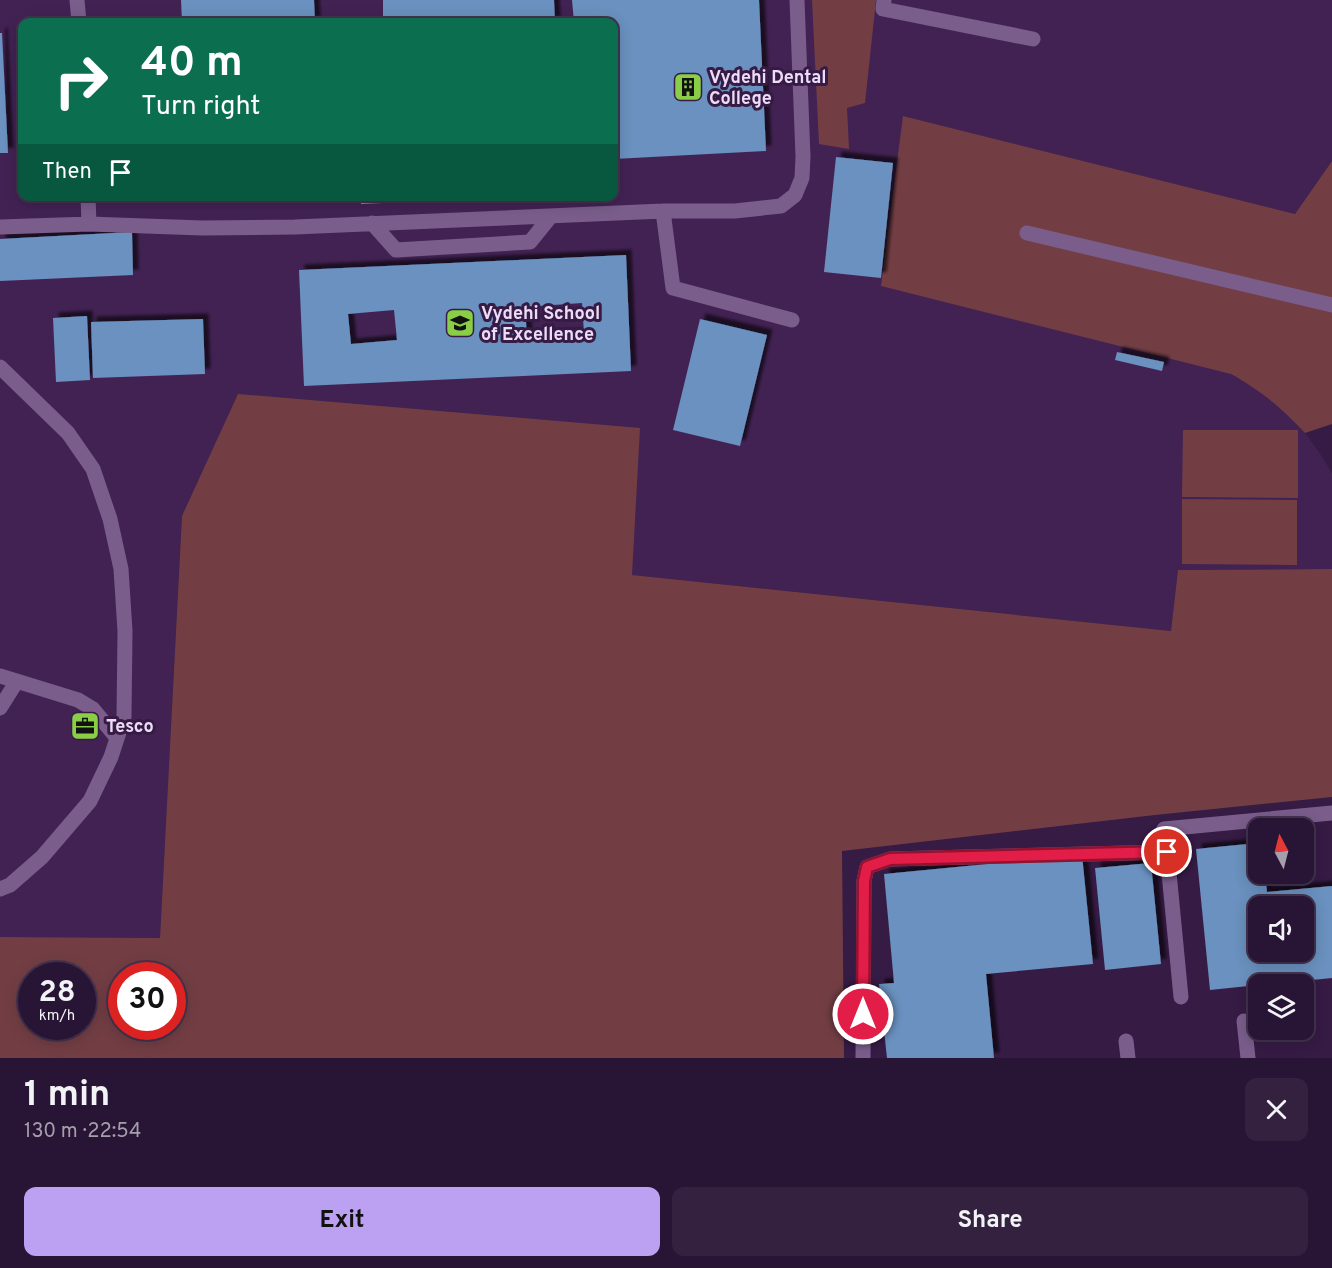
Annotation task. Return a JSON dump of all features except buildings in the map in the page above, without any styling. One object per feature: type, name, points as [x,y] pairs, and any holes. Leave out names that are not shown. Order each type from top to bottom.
[{"type":"street","points":[[77,0],[79,18]]},
{"type":"street","points":[[0,227],[89,224],[202,228],[295,227],[663,211],[735,211],[781,206],[795,195],[802,178],[797,0]]},
{"type":"street","points":[[884,0],[883,9],[1033,39]]},
{"type":"street","points":[[88,201],[89,224]]},
{"type":"street","points":[[663,211],[673,288],[792,320]]},
{"type":"street","points":[[372,224],[396,250],[530,242],[550,216]]},
{"type":"street","points":[[1027,233],[1332,305]]},
{"type":"street","points":[[0,367],[68,433],[93,469],[110,519],[121,569],[125,632],[124,717],[111,757],[90,801],[42,857],[10,885],[0,889]]},
{"type":"street","points":[[0,676],[78,700],[93,709],[117,738]]},
{"type":"street","points":[[0,708],[17,681]]},
{"type":"street","points":[[1181,997],[1164,828],[1332,813]]},
{"type":"street","points":[[863,1058],[864,881],[867,867],[890,859],[1167,852]]},
{"type":"street","points":[[1244,1021],[1248,1058]]},
{"type":"street","points":[[1126,1041],[1128,1058]]},
{"type":"shaded area","points":[[0,0],[1332,0],[1332,161],[1295,214],[903,116],[1231,374],[1271,399],[1289,415],[1305,433],[1332,473],[1332,569],[1178,570],[1171,631],[632,575],[182,516],[160,938],[0,937]]},
{"type":"shaded area","points":[[812,0],[876,0],[865,103],[847,108],[849,149],[819,144]]},
{"type":"shaded area","points":[[903,116],[1295,214],[1332,161],[1332,424],[1305,433],[1270,400],[1231,374],[881,286]]},
{"type":"shaded area","points":[[238,394],[640,428],[632,575],[1171,631],[1178,570],[1332,569],[1332,797],[842,851],[844,1058],[0,1058],[0,937],[160,938],[182,516]]},
{"type":"shaded area","points":[[1183,430],[1298,430],[1298,498],[1182,497]]},
{"type":"shaded area","points":[[1182,499],[1297,500],[1297,565],[1182,564]]},
{"type":"place","name":"Vydehi Dental College","points":[[688,87]]},
{"type":"place","name":"Vydehi School of Excellence","points":[[460,323]]},
{"type":"place","name":"Tesco","points":[[85,726]]},
{"type":"route","points":[[863,1014],[864,881],[867,867],[890,859],[1167,852]]}]
